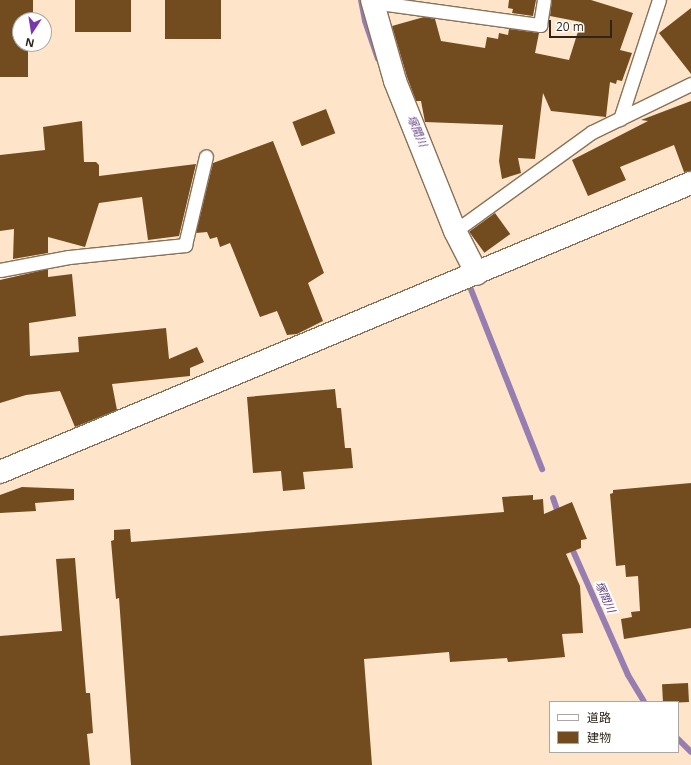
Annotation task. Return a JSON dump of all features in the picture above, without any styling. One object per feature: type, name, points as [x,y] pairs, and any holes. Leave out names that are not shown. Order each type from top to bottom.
[{"type":"street","points":[[372,1],[395,81],[456,231],[477,274]]},
{"type":"street","points":[[0,472],[477,274],[691,183]]},
{"type":"lane","points":[[372,1],[540,24],[544,0]]},
{"type":"lane","points":[[620,119],[659,0]]},
{"type":"lane","points":[[456,231],[592,132],[691,84]]},
{"type":"lane","points":[[0,270],[69,257],[185,244],[206,156]]},
{"type":"building","points":[[0,0],[33,0],[33,12],[12,12],[12,52],[28,52],[28,77],[0,77]]},
{"type":"building","points":[[75,0],[131,0],[131,32],[75,32]]},
{"type":"building","points":[[165,0],[221,0],[221,39],[165,39]]},
{"type":"building","points":[[509,0],[536,0],[533,16],[512,13],[513,9],[508,8]]},
{"type":"building","points":[[552,0],[591,0],[633,13],[620,50],[632,53],[622,81],[617,80],[616,84],[610,82],[606,117],[551,111],[543,93],[535,159],[518,158],[521,173],[502,179],[499,161],[503,125],[425,122],[421,101],[416,101],[407,77],[392,26],[424,17],[435,19],[441,41],[485,48],[487,37],[498,39],[499,33],[508,35],[509,29],[539,33],[535,53],[569,60],[581,22],[550,16]]},
{"type":"building","points":[[691,8],[691,74],[659,33]]},
{"type":"building","points":[[691,101],[691,171],[684,172],[674,145],[620,167],[626,180],[588,196],[572,160],[648,121],[641,120]]},
{"type":"building","points":[[326,109],[335,133],[302,146],[292,122]]},
{"type":"building","points":[[82,121],[84,162],[96,162],[99,165],[99,176],[196,164],[179,236],[148,240],[142,197],[99,203],[85,247],[48,237],[48,253],[13,259],[14,229],[0,231],[0,155],[45,150],[43,127]]},
{"type":"building","points":[[273,141],[324,273],[308,283],[323,321],[297,334],[287,335],[277,311],[260,317],[230,243],[220,247],[217,237],[210,239],[207,232],[196,233],[213,163]]},
{"type":"building","points":[[495,213],[510,234],[484,253],[469,232]]},
{"type":"building","points":[[48,269],[48,277],[72,274],[76,316],[29,323],[30,356],[79,352],[78,337],[166,328],[169,359],[197,347],[204,362],[190,368],[190,376],[112,384],[117,410],[75,427],[60,391],[26,395],[0,403],[0,280]]},
{"type":"building","points":[[335,389],[337,408],[341,408],[345,448],[351,448],[353,468],[303,472],[305,489],[283,491],[281,471],[253,473],[247,397]]},
{"type":"building","points":[[691,483],[691,628],[624,639],[621,619],[632,617],[631,612],[640,611],[638,576],[626,577],[625,565],[616,566],[610,494],[613,493],[613,490]]},
{"type":"building","points":[[22,487],[74,489],[74,500],[35,503],[36,511],[0,513],[0,495]]},
{"type":"building","points":[[533,495],[533,500],[543,499],[544,514],[572,502],[587,539],[581,540],[581,548],[566,554],[580,586],[583,633],[562,634],[565,657],[508,662],[507,658],[450,662],[449,652],[364,659],[372,765],[131,765],[119,598],[116,599],[111,541],[114,540],[114,530],[130,529],[131,542],[504,512],[502,497]]},
{"type":"building","points":[[75,558],[86,693],[90,693],[93,733],[87,734],[90,765],[0,765],[0,636],[62,631],[56,559]]},
{"type":"building","points":[[688,683],[689,702],[663,701],[662,684]]},
{"type":"waterway","name":"塚間川","points":[[361,0],[365,21],[378,59]]},
{"type":"waterway","name":"塚間川","points":[[470,287],[542,469]]},
{"type":"waterway","name":"塚間川","points":[[553,498],[559,515]]},
{"type":"waterway","name":"塚間川","points":[[570,544],[628,675],[643,701]]},
{"type":"waterway","name":"塚間川","points":[[679,740],[691,752]]}]
